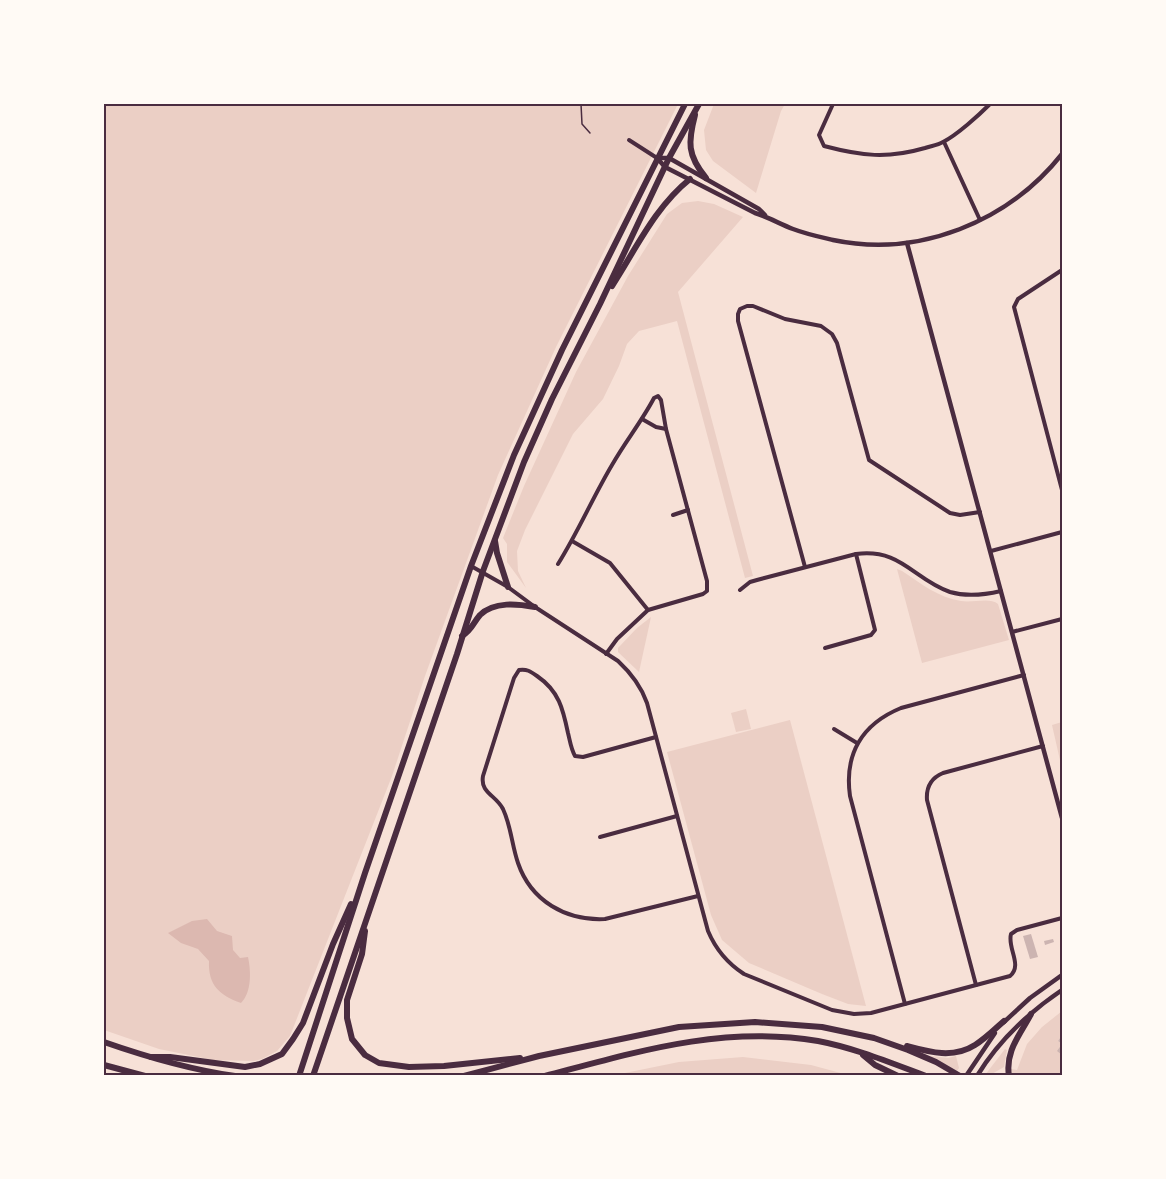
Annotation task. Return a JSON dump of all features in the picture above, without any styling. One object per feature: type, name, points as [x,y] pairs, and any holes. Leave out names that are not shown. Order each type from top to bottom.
[{"type":"main road","points":[[299,1076],[365,873],[471,566],[514,455],[567,339],[685,104]]},
{"type":"main road","points":[[313,1076],[483,572],[529,452],[552,399],[669,158],[698,104]]},
{"type":"main road","points":[[698,104],[690,146],[697,167],[706,178]]},
{"type":"main road","points":[[600,304],[660,209],[690,179]]},
{"type":"main road","points":[[495,540],[508,587]]},
{"type":"main road","points":[[462,637],[470,631],[482,613],[492,608],[506,605],[535,607]]},
{"type":"main road","points":[[152,1057],[170,1057],[245,1067],[260,1065],[282,1054],[303,1023],[333,944],[365,873]]},
{"type":"main road","points":[[368,914],[362,954],[347,1000],[349,1030],[352,1039],[365,1055],[379,1063],[409,1067],[444,1066],[539,1056]]},
{"type":"main road","points":[[1009,1076],[1008,1060],[1011,1049],[1031,1014]]},
{"type":"main road","points":[[464,1076],[539,1056],[679,1027],[755,1022],[822,1027],[937,1053],[956,1052],[975,1046],[1004,1021]]},
{"type":"main road","points":[[544,1076],[683,1042],[756,1036],[819,1042],[858,1051],[926,1076]]},
{"type":"main road","points":[[104,1042],[152,1057],[235,1076]]},
{"type":"main road","points":[[885,1042],[936,1062],[960,1076]]},
{"type":"main road","points":[[858,1051],[875,1065],[897,1076]]},
{"type":"main road","points":[[104,1065],[145,1076]]},
{"type":"street","points":[[833,104],[819,135],[824,146],[853,154],[881,156],[907,153],[944,142],[990,104]]},
{"type":"street","points":[[629,140],[657,158],[665,167],[755,213],[794,229],[835,241],[879,245],[908,243],[943,236],[980,221],[1021,196],[1062,154]]},
{"type":"street","points":[[944,142],[980,221]]},
{"type":"street","points":[[657,158],[669,158],[759,209],[767,216]]},
{"type":"street","points":[[908,243],[1062,818]]},
{"type":"street","points":[[1062,270],[1018,299],[1014,307],[1062,490]]},
{"type":"street","points":[[805,567],[738,321],[740,309],[747,306],[753,306],[785,319],[821,326],[828,330],[837,343],[869,460],[951,513],[960,515],[980,512]]},
{"type":"street","points":[[558,564],[613,464],[654,398],[658,396],[661,400],[666,429],[707,580],[707,591],[648,610],[617,639],[606,654]]},
{"type":"street","points":[[642,419],[652,426],[666,429]]},
{"type":"street","points":[[673,515],[688,510]]},
{"type":"street","points":[[991,551],[1062,532]]},
{"type":"street","points":[[572,541],[610,563],[648,610]]},
{"type":"street","points":[[740,590],[750,582],[855,554],[869,553],[891,557],[936,586],[956,593],[972,596],[1001,591]]},
{"type":"street","points":[[825,648],[870,635],[875,630],[855,554]]},
{"type":"street","points":[[471,566],[508,587],[618,662],[629,672],[642,690],[708,931],[726,960],[744,974],[832,1010],[860,1014],[872,1013],[1010,976],[1014,973],[1015,964],[1009,942],[1013,932],[1062,918]]},
{"type":"street","points":[[1012,632],[1062,619]]},
{"type":"street","points":[[656,737],[583,757],[575,756],[563,709],[555,693],[548,684],[529,670],[519,670],[514,678],[482,784],[503,808],[518,862],[526,880],[549,905],[566,914],[588,919],[605,919],[698,896]]},
{"type":"street","points":[[904,1004],[850,796],[850,767],[857,743],[877,721],[901,708],[1024,675]]},
{"type":"street","points":[[834,729],[857,743]]},
{"type":"street","points":[[976,986],[927,800],[927,790],[931,781],[943,773],[1043,746]]},
{"type":"street","points":[[600,837],[677,816]]},
{"type":"street","points":[[966,1076],[1004,1021],[1030,998],[1062,975]]},
{"type":"street","points":[[977,1076],[1004,1039],[1062,990]]},
{"type":"path","points":[[581,104],[582,124],[590,133]]},
{"type":"shaded area","points":[[104,104],[678,104],[556,347],[498,475],[425,676],[392,776],[290,1036],[277,1051],[254,1061],[213,1060],[159,1049],[104,1030]]},
{"type":"shaded area","points":[[714,104],[785,104],[756,193],[713,161],[706,150],[704,130]]},
{"type":"shaded area","points":[[698,201],[714,204],[743,217],[678,292],[753,576],[745,578],[677,321],[639,331],[627,344],[603,399],[573,434],[525,530],[517,551],[518,571],[526,588],[507,562],[507,544],[503,538],[524,486],[576,372],[628,276],[667,214],[682,203]]},
{"type":"shaded area","points":[[897,569],[945,597],[961,601],[995,602],[998,604],[1009,640],[922,663]]},
{"type":"shaded area","points":[[651,617],[639,672],[618,652],[618,648]]},
{"type":"shaded area","points":[[746,709],[751,729],[736,732],[731,713]]},
{"type":"shaded area","points":[[790,720],[866,1006],[848,1004],[749,963],[722,940],[711,915],[667,752]]},
{"type":"shaded area","points":[[1062,722],[1062,769],[1052,725]]},
{"type":"shaded area","points":[[207,919],[217,931],[232,936],[233,950],[240,958],[248,957],[249,987],[241,1003],[216,988],[210,977],[209,961],[198,949],[181,943],[168,933],[192,921]]},
{"type":"shaded area","points":[[1062,1011],[1062,1035],[1058,1041],[1062,1044],[1058,1051],[1062,1055],[1062,1075],[1012,1075],[1011,1069],[1017,1070],[1027,1044],[1042,1027]]},
{"type":"shaded area","points":[[1005,1049],[1007,1050],[1004,1067],[990,1075],[985,1075]]},
{"type":"shaded area","points":[[931,1056],[948,1058],[956,1056],[959,1068],[957,1071],[930,1059]]},
{"type":"shaded area","points":[[743,1057],[811,1065],[848,1075],[615,1075],[679,1062]]},
{"type":"building","points":[[1031,934],[1038,957],[1030,959],[1023,936]]},
{"type":"building","points":[[1053,939],[1054,942],[1045,945],[1044,941]]},
{"type":"building","points":[[1062,1044],[1062,1055],[1057,1051]]}]
